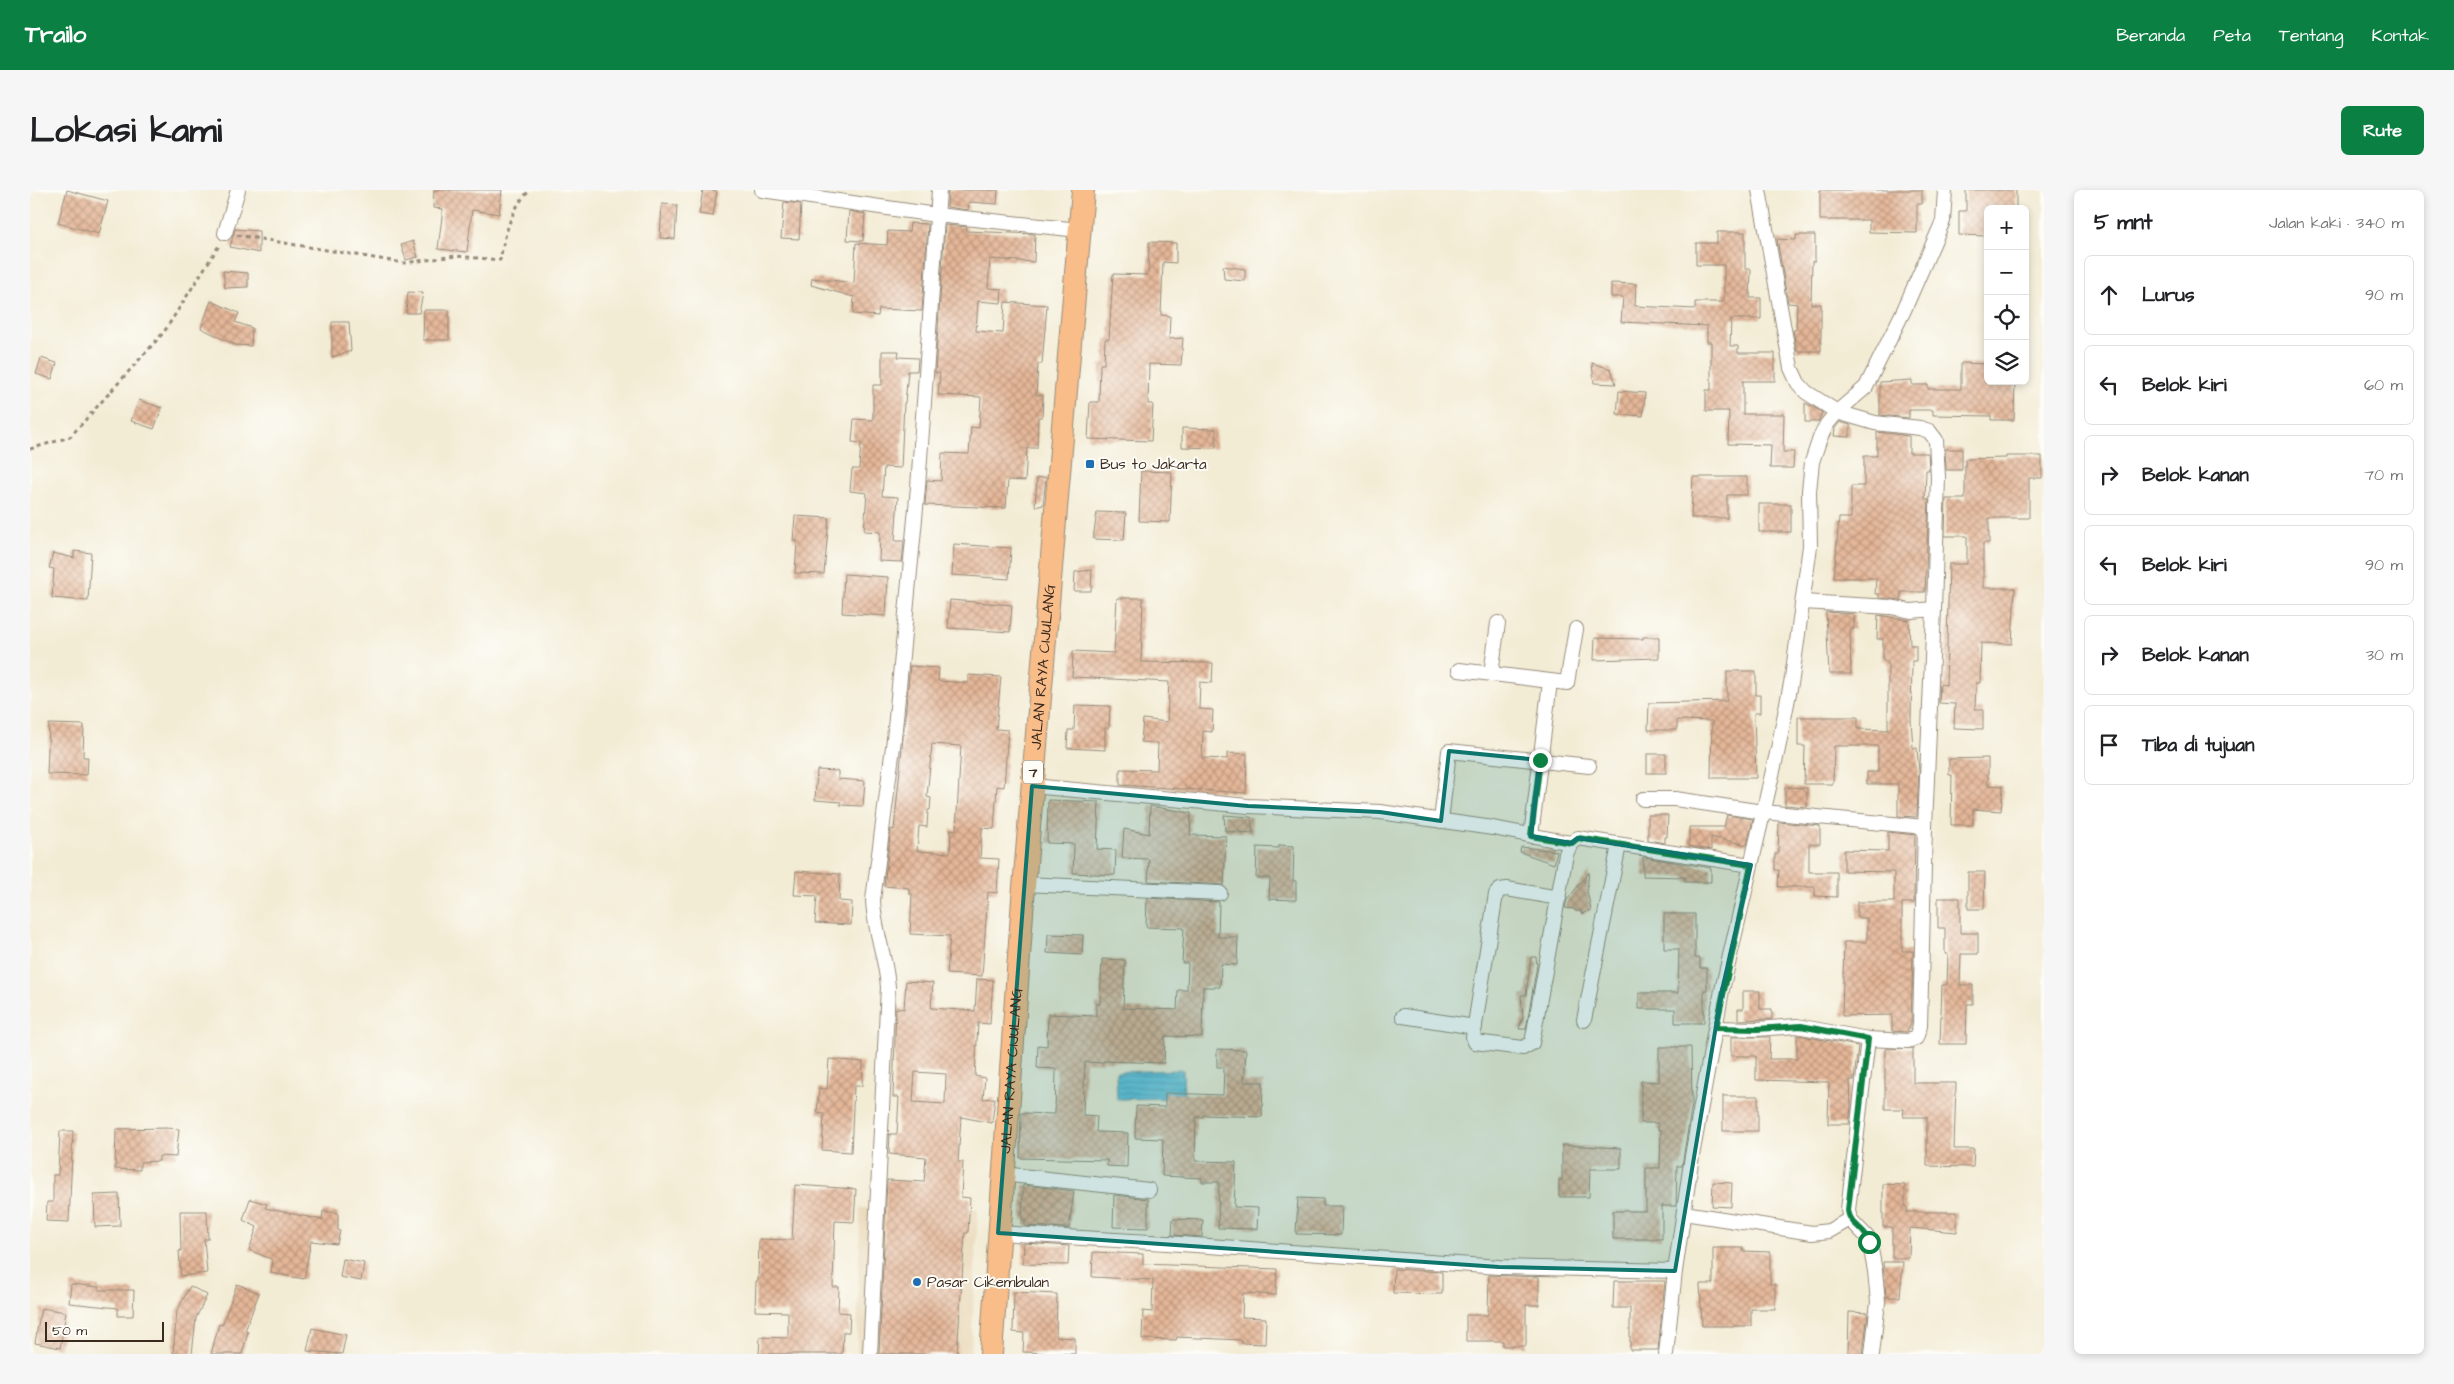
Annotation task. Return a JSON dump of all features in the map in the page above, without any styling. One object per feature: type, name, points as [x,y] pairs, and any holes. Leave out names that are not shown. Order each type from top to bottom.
[{"type":"highway","name":"JALAN RAYA CIJULANG","points":[[991,1354],[1002,1174],[1024,884],[1082,190]]},
{"type":"street","points":[[225,234],[238,190]]},
{"type":"street","points":[[762,190],[936,215],[1079,230]]},
{"type":"street","points":[[870,1354],[888,987],[886,964],[874,916],[874,900],[894,739],[918,487],[939,190]]},
{"type":"street","points":[[1716,1028],[1757,1029],[1801,1026],[1868,1039],[1911,1041],[1918,1034],[1938,476],[1936,440],[1929,431],[1920,428],[1875,423],[1837,412],[1806,392],[1798,383],[1791,368],[1759,190]]},
{"type":"street","points":[[1666,1354],[1675,1271],[1716,1028],[1792,678],[1810,546],[1808,491],[1812,462],[1820,438],[1837,412],[1866,387],[1904,310],[1943,221],[1944,190]]},
{"type":"street","points":[[1803,602],[1911,611],[1934,608]]},
{"type":"street","points":[[1491,674],[1498,623]]},
{"type":"street","points":[[1459,670],[1567,683],[1576,629]]},
{"type":"street","points":[[1531,839],[1550,682]]},
{"type":"street","points":[[1441,821],[1449,751],[1588,766]]},
{"type":"street","points":[[1032,786],[1248,806],[1380,812],[1441,821],[1570,846]]},
{"type":"street","points":[[1643,799],[1675,799],[1763,812],[1924,828]]},
{"type":"street","points":[[1559,898],[1507,889],[1497,892],[1494,897],[1473,1037],[1475,1042],[1523,1048],[1532,1043],[1570,846],[1578,838],[1751,865]]},
{"type":"street","points":[[1584,1020],[1619,845]]},
{"type":"street","points":[[1024,884],[1220,893]]},
{"type":"street","points":[[1403,1016],[1475,1027]]},
{"type":"street","points":[[1868,1039],[1848,1210],[1850,1219],[1867,1236],[1875,1271],[1878,1302],[1872,1354]]},
{"type":"street","points":[[1002,1174],[1149,1190]]},
{"type":"street","points":[[1684,1213],[1812,1233],[1829,1231],[1850,1219]]},
{"type":"street","points":[[998,1233],[1168,1242],[1499,1267],[1675,1271]]},
{"type":"path","points":[[30,449],[70,437],[164,332],[225,234],[404,263],[456,256],[500,260],[505,233],[520,200],[530,190]]},
{"type":"highlighted area","points":[[1449,751],[1540,760],[1531,836],[1571,843],[1578,838],[1751,865],[1722,990],[1675,1271],[1499,1267],[998,1233],[1032,786],[1248,806],[1380,812],[1441,821]]},
{"type":"shaded area","name":"Pasar Cikembulan","points":[[860,1208],[978,1209],[971,1354],[857,1354]]},
{"type":"water","points":[[1183,1070],[1184,1098],[1117,1099],[1116,1072]]},
{"type":"building","points":[[67,190],[108,201],[99,234],[58,223]]},
{"type":"building","points":[[434,190],[502,190],[499,214],[472,210],[467,252],[438,249],[443,209],[433,208]]},
{"type":"building","points":[[703,190],[717,191],[713,216],[699,214]]},
{"type":"building","points":[[948,190],[998,190],[997,204],[969,202],[968,210],[947,207]]},
{"type":"building","points":[[1820,190],[1922,190],[1922,204],[1917,204],[1917,233],[1869,232],[1869,220],[1820,220]]},
{"type":"building","points":[[1966,190],[2016,190],[2016,205],[1984,205],[1984,236],[1959,235],[1959,211],[1966,211]]},
{"type":"building","points":[[784,202],[801,204],[799,239],[781,238]]},
{"type":"building","points":[[662,204],[677,205],[675,239],[660,238]]},
{"type":"building","points":[[849,211],[865,214],[863,241],[847,240]]},
{"type":"building","points":[[910,223],[928,224],[922,311],[879,309],[878,316],[853,314],[854,297],[811,285],[812,278],[854,283],[856,243],[887,245],[888,231],[909,232]]},
{"type":"building","points":[[945,225],[967,227],[966,231],[1035,234],[1034,262],[990,259],[988,288],[1002,289],[1001,303],[978,301],[976,331],[1003,333],[1005,302],[1047,305],[1042,364],[1038,364],[1036,395],[1043,395],[1042,417],[1038,417],[1037,448],[1027,448],[1025,481],[1008,480],[1006,508],[925,505],[927,480],[941,481],[942,453],[969,454],[971,427],[979,428],[981,397],[938,395],[940,373],[935,373]]},
{"type":"building","points":[[235,229],[259,231],[259,253],[230,247]]},
{"type":"building","points":[[1717,232],[1745,232],[1745,269],[1751,269],[1750,298],[1761,298],[1761,319],[1731,319],[1730,346],[1738,346],[1738,353],[1775,353],[1775,381],[1743,381],[1743,414],[1784,414],[1783,452],[1794,452],[1793,468],[1770,468],[1771,445],[1728,444],[1729,411],[1706,411],[1706,390],[1711,390],[1711,342],[1707,342],[1707,326],[1621,322],[1623,297],[1611,297],[1611,283],[1636,284],[1635,306],[1695,309],[1695,302],[1724,302],[1724,265],[1696,265],[1696,243],[1717,243]]},
{"type":"building","points":[[1796,235],[1815,235],[1815,261],[1812,261],[1811,304],[1821,304],[1821,351],[1797,351],[1793,330],[1796,330],[1797,304],[1788,303],[1777,239],[1796,240]]},
{"type":"building","points":[[413,241],[418,257],[406,260],[401,245]]},
{"type":"building","points":[[1149,242],[1176,243],[1176,263],[1163,262],[1161,315],[1170,316],[1169,339],[1183,338],[1181,365],[1149,364],[1148,404],[1153,404],[1151,441],[1088,439],[1090,402],[1099,402],[1100,364],[1104,364],[1105,339],[1109,339],[1113,274],[1148,275]]},
{"type":"building","points":[[1223,266],[1245,269],[1245,281],[1224,279]]},
{"type":"building","points":[[223,271],[248,273],[248,287],[225,288]]},
{"type":"building","points":[[408,292],[423,293],[419,313],[406,313]]},
{"type":"building","points":[[211,301],[239,313],[235,322],[252,328],[251,346],[235,345],[201,328]]},
{"type":"building","points":[[424,310],[449,310],[449,340],[423,340]]},
{"type":"building","points":[[332,322],[349,322],[351,351],[332,357]]},
{"type":"building","points":[[882,351],[899,351],[898,357],[918,358],[917,371],[908,371],[904,403],[901,468],[884,467],[882,496],[898,497],[895,541],[904,541],[902,562],[879,561],[880,532],[864,531],[867,493],[850,491],[852,469],[859,469],[861,443],[852,442],[854,419],[873,420],[873,385],[882,385]]},
{"type":"building","points":[[41,358],[57,363],[52,379],[36,374]]},
{"type":"building","points":[[1592,363],[1611,369],[1616,384],[1594,383]]},
{"type":"building","points":[[1961,363],[1984,364],[1984,385],[2015,385],[2014,420],[1991,420],[1991,416],[1933,415],[1933,410],[1909,410],[1909,418],[1880,415],[1880,382],[1912,380],[1912,385],[1928,385],[1928,389],[1961,389]]},
{"type":"building","points":[[1619,391],[1645,393],[1643,416],[1617,414]]},
{"type":"building","points":[[139,400],[162,408],[154,429],[131,421]]},
{"type":"building","points":[[1805,403],[1822,412],[1818,422],[1805,422]]},
{"type":"building","points":[[1840,422],[1850,425],[1850,437],[1834,436],[1835,428]]},
{"type":"building","points":[[1182,428],[1216,429],[1216,448],[1182,447]]},
{"type":"building","points":[[1877,432],[1909,436],[1909,453],[1928,453],[1929,470],[1926,470],[1925,499],[1929,499],[1925,592],[1901,592],[1901,600],[1879,598],[1879,594],[1875,594],[1876,578],[1834,578],[1839,518],[1851,518],[1851,486],[1864,486],[1864,456],[1877,456]]},
{"type":"building","points":[[1945,449],[1962,449],[1962,470],[1946,470]]},
{"type":"building","points":[[2006,456],[2042,456],[2042,478],[2029,478],[2029,518],[1989,518],[1989,543],[1983,543],[1983,588],[2015,588],[2012,644],[1981,643],[1980,683],[1976,683],[1975,709],[1983,709],[1983,729],[1954,728],[1955,704],[1939,703],[1940,684],[1946,685],[1949,564],[1967,564],[1967,536],[1945,536],[1946,499],[1965,499],[1965,459],[2006,458]]},
{"type":"building","points":[[1141,471],[1172,472],[1170,522],[1139,521]]},
{"type":"building","points":[[1046,477],[1043,505],[1035,507],[1037,478]]},
{"type":"building","points":[[1693,477],[1747,477],[1747,495],[1727,495],[1727,518],[1691,518]]},
{"type":"building","points":[[1759,504],[1791,504],[1791,532],[1759,532]]},
{"type":"building","points":[[1097,512],[1126,513],[1124,540],[1093,539]]},
{"type":"building","points":[[795,516],[829,518],[824,574],[795,573],[797,541],[793,541]]},
{"type":"building","points":[[954,544],[1011,548],[1009,579],[952,575]]},
{"type":"building","points":[[74,551],[91,553],[88,601],[52,598],[54,569],[49,568],[53,553],[74,558]]},
{"type":"building","points":[[1092,570],[1091,591],[1074,591],[1075,572]]},
{"type":"building","points":[[844,574],[888,577],[886,616],[842,613]]},
{"type":"building","points":[[1117,598],[1143,598],[1141,662],[1213,663],[1212,683],[1200,682],[1199,709],[1213,710],[1212,732],[1203,731],[1202,758],[1227,759],[1227,753],[1247,754],[1246,793],[1120,785],[1120,769],[1157,770],[1158,743],[1141,742],[1143,719],[1167,722],[1169,682],[1072,677],[1073,651],[1114,653]]},
{"type":"building","points":[[950,600],[1012,605],[1010,632],[948,628]]},
{"type":"building","points":[[1826,612],[1854,614],[1854,629],[1850,629],[1851,674],[1829,674]]},
{"type":"building","points":[[1878,615],[1909,620],[1910,645],[1916,645],[1916,661],[1912,661],[1911,720],[1913,748],[1917,748],[1919,771],[1917,816],[1915,817],[1898,816],[1898,784],[1867,784],[1867,772],[1878,772],[1878,746],[1834,746],[1833,784],[1804,784],[1805,746],[1798,746],[1798,717],[1858,717],[1858,729],[1888,730],[1888,661],[1883,661],[1883,639],[1877,639]]},
{"type":"building","points":[[1643,637],[1659,637],[1659,658],[1594,660],[1595,638],[1643,639]]},
{"type":"building","points":[[910,666],[939,668],[938,681],[968,683],[968,675],[1001,677],[996,729],[1008,730],[1004,787],[997,786],[994,829],[982,828],[980,858],[999,859],[997,893],[988,892],[982,976],[947,974],[950,936],[910,934],[912,894],[909,894],[909,888],[884,886],[891,829],[894,830]],"holes":[[[932,744],[961,746],[956,830],[951,829],[950,853],[917,851],[919,826],[927,827],[928,810],[930,810],[931,798],[927,797]]]},
{"type":"building","points":[[1727,671],[1756,671],[1756,695],[1760,695],[1760,713],[1754,713],[1756,778],[1711,778],[1712,721],[1677,720],[1677,730],[1648,730],[1649,703],[1727,701]]},
{"type":"building","points":[[1075,705],[1110,706],[1109,728],[1105,728],[1105,750],[1067,748],[1068,730],[1074,730]]},
{"type":"building","points":[[49,724],[84,725],[83,757],[88,757],[87,775],[47,774]]},
{"type":"building","points":[[1647,754],[1666,754],[1666,773],[1647,773]]},
{"type":"building","points":[[1988,758],[1988,785],[2003,786],[2001,811],[1973,809],[1973,825],[1951,825],[1952,775],[1949,775],[1949,759]]},
{"type":"building","points":[[817,770],[838,771],[838,779],[865,781],[863,806],[840,805],[841,802],[815,800]]},
{"type":"building","points":[[1785,787],[1807,788],[1807,807],[1785,805]]},
{"type":"building","points":[[1048,800],[1099,802],[1097,849],[1116,850],[1115,875],[1073,873],[1074,844],[1047,843]]},
{"type":"building","points":[[1150,806],[1191,813],[1190,835],[1226,836],[1224,885],[1148,881],[1149,859],[1122,858],[1124,829],[1149,834]]},
{"type":"building","points":[[1224,815],[1251,817],[1253,833],[1225,831]]},
{"type":"building","points":[[1648,815],[1668,815],[1665,843],[1648,840]]},
{"type":"building","points":[[1727,815],[1753,819],[1747,845],[1711,837],[1711,850],[1689,846],[1689,827],[1724,827]]},
{"type":"building","points":[[1779,822],[1820,826],[1820,844],[1809,844],[1809,872],[1837,872],[1837,897],[1815,896],[1815,887],[1778,887],[1779,870],[1775,870],[1775,854],[1778,854]]},
{"type":"building","points":[[1888,832],[1915,835],[1914,903],[1902,903],[1902,951],[1913,951],[1911,1024],[1907,1032],[1892,1031],[1892,1015],[1842,1016],[1844,942],[1867,942],[1867,918],[1857,918],[1857,902],[1894,902],[1894,872],[1844,871],[1844,850],[1888,851]]},
{"type":"building","points":[[1279,845],[1294,846],[1293,881],[1296,881],[1296,900],[1269,899],[1270,878],[1256,878],[1257,847],[1279,848]]},
{"type":"building","points":[[1521,847],[1557,851],[1554,864],[1520,852]]},
{"type":"building","points":[[1643,857],[1711,868],[1711,882],[1685,882],[1685,877],[1643,876]]},
{"type":"building","points":[[796,871],[840,874],[839,901],[852,902],[851,925],[815,923],[817,896],[794,895]]},
{"type":"building","points":[[1589,872],[1587,890],[1591,910],[1582,914],[1581,911],[1565,908],[1567,900]]},
{"type":"building","points":[[1968,872],[1985,872],[1984,909],[1968,909]]},
{"type":"building","points":[[1147,898],[1219,902],[1218,937],[1238,937],[1237,965],[1221,964],[1220,987],[1203,987],[1202,1037],[1165,1036],[1164,1063],[1085,1062],[1083,1115],[1097,1116],[1096,1132],[1128,1133],[1127,1167],[1107,1166],[1107,1160],[1020,1158],[1021,1113],[1055,1114],[1056,1069],[1037,1068],[1038,1045],[1047,1046],[1048,1014],[1096,1016],[1096,1004],[1100,1004],[1102,959],[1125,960],[1123,1008],[1177,1010],[1178,990],[1187,990],[1188,963],[1182,963],[1184,928],[1146,927]]},
{"type":"building","points":[[1938,898],[1960,898],[1960,933],[1978,933],[1978,954],[1961,954],[1960,985],[1973,985],[1973,1004],[1967,1004],[1966,1044],[1940,1044],[1942,985],[1947,985],[1948,954],[1945,954],[1945,928],[1938,928]]},
{"type":"building","points":[[1664,914],[1695,914],[1695,958],[1700,958],[1700,968],[1707,968],[1707,990],[1704,990],[1704,1023],[1675,1023],[1675,1009],[1639,1009],[1639,993],[1678,993],[1679,949],[1664,949]]},
{"type":"building","points":[[1048,934],[1083,935],[1082,955],[1047,953]]},
{"type":"building","points":[[1531,957],[1536,957],[1537,965],[1526,1029],[1519,1029],[1523,1017],[1521,995],[1526,995]]},
{"type":"building","points":[[977,979],[993,980],[990,1024],[978,1023],[975,1076],[985,1078],[983,1099],[995,1098],[992,1123],[961,1117],[958,1162],[963,1162],[961,1197],[970,1198],[968,1233],[965,1233],[957,1354],[879,1354],[887,1180],[924,1182],[926,1157],[889,1154],[890,1134],[897,1134],[899,1097],[893,1097],[896,1008],[904,1009],[906,981],[933,983],[931,1008],[975,1011]],"holes":[[[915,1072],[946,1074],[945,1104],[913,1102]]]},
{"type":"building","points":[[1743,991],[1760,991],[1760,1009],[1772,1009],[1772,1019],[1738,1020],[1738,1009],[1743,1009]]},
{"type":"building","points":[[1797,1035],[1858,1046],[1854,1080],[1850,1080],[1851,1106],[1849,1124],[1828,1124],[1829,1082],[1756,1080],[1756,1056],[1731,1056],[1731,1037],[1770,1037],[1769,1059],[1797,1059]]},
{"type":"building","points":[[1659,1047],[1691,1047],[1692,1104],[1682,1166],[1677,1166],[1676,1206],[1662,1206],[1662,1239],[1613,1239],[1613,1211],[1646,1211],[1646,1168],[1660,1168],[1661,1130],[1658,1130],[1658,1123],[1641,1123],[1641,1081],[1659,1082]]},
{"type":"building","points":[[1913,1048],[1913,1083],[1956,1083],[1954,1149],[1974,1149],[1973,1167],[1927,1166],[1927,1117],[1903,1117],[1904,1109],[1885,1109],[1885,1049]]},
{"type":"building","points":[[1217,1049],[1246,1050],[1244,1082],[1263,1082],[1262,1117],[1203,1115],[1203,1117],[1196,1117],[1195,1161],[1236,1162],[1234,1207],[1258,1208],[1257,1229],[1218,1228],[1219,1182],[1202,1182],[1202,1178],[1162,1176],[1163,1139],[1135,1138],[1136,1106],[1165,1107],[1165,1093],[1223,1095],[1224,1067],[1217,1067]]},
{"type":"building","points":[[829,1059],[863,1062],[862,1086],[854,1086],[851,1152],[822,1150],[824,1114],[817,1113],[819,1088],[827,1089]]},
{"type":"building","points":[[1723,1096],[1758,1096],[1758,1131],[1723,1131]]},
{"type":"building","points":[[116,1129],[179,1129],[176,1157],[159,1156],[159,1161],[140,1162],[140,1170],[115,1169]]},
{"type":"building","points":[[60,1131],[73,1131],[69,1222],[46,1221],[47,1202],[53,1202],[53,1175],[58,1175]]},
{"type":"building","points":[[1562,1145],[1621,1148],[1621,1169],[1590,1169],[1589,1197],[1559,1197],[1559,1180],[1562,1180]]},
{"type":"building","points":[[1713,1182],[1732,1183],[1731,1207],[1712,1206]]},
{"type":"building","points":[[1883,1184],[1905,1185],[1905,1206],[1907,1206],[1907,1212],[1957,1212],[1957,1232],[1910,1228],[1909,1258],[1892,1258],[1892,1227],[1883,1227]]},
{"type":"building","points":[[795,1185],[856,1189],[854,1222],[835,1221],[833,1287],[839,1287],[838,1312],[850,1313],[849,1332],[843,1332],[842,1354],[759,1354],[760,1337],[788,1338],[788,1312],[755,1311],[756,1281],[758,1281],[759,1239],[792,1240]]},
{"type":"building","points":[[1023,1185],[1074,1191],[1069,1228],[1025,1226],[1025,1220],[1022,1220]]},
{"type":"building","points":[[119,1194],[120,1226],[95,1227],[94,1195]]},
{"type":"building","points":[[1114,1195],[1148,1199],[1148,1228],[1113,1227]]},
{"type":"building","points":[[1298,1198],[1323,1199],[1323,1206],[1342,1206],[1341,1235],[1296,1234]]},
{"type":"building","points":[[250,1199],[267,1204],[265,1208],[322,1220],[323,1211],[338,1213],[338,1230],[340,1231],[337,1244],[311,1241],[304,1279],[271,1273],[273,1260],[249,1250],[257,1227],[243,1220]]},
{"type":"building","points":[[180,1211],[207,1211],[208,1239],[204,1239],[207,1273],[181,1276],[179,1251],[181,1251]]},
{"type":"building","points":[[1173,1219],[1203,1220],[1202,1237],[1172,1235]]},
{"type":"building","points":[[1024,1243],[1069,1246],[1068,1265],[1023,1264]]},
{"type":"building","points":[[1713,1248],[1743,1248],[1743,1251],[1770,1252],[1770,1284],[1775,1284],[1775,1309],[1751,1309],[1751,1326],[1702,1326],[1700,1284],[1713,1284]]},
{"type":"building","points":[[1093,1252],[1143,1254],[1143,1264],[1277,1269],[1276,1295],[1243,1293],[1242,1317],[1266,1318],[1265,1344],[1241,1343],[1241,1340],[1177,1337],[1176,1340],[1142,1339],[1143,1311],[1152,1312],[1153,1280],[1092,1277]]},
{"type":"building","points":[[343,1259],[364,1263],[361,1281],[340,1277]]},
{"type":"building","points":[[1883,1262],[1903,1262],[1900,1297],[1886,1297]]},
{"type":"building","points":[[1394,1269],[1442,1272],[1442,1294],[1393,1293]]},
{"type":"building","points":[[1489,1275],[1539,1277],[1539,1305],[1526,1305],[1526,1346],[1503,1346],[1503,1341],[1466,1341],[1466,1315],[1488,1315]]},
{"type":"building","points":[[1614,1281],[1665,1281],[1658,1350],[1630,1350],[1630,1308],[1613,1308]]},
{"type":"building","points":[[71,1284],[99,1287],[99,1290],[134,1290],[133,1316],[118,1316],[118,1308],[69,1303]]},
{"type":"building","points":[[237,1284],[259,1293],[245,1331],[248,1332],[242,1354],[211,1354],[219,1324],[222,1325]]},
{"type":"building","points":[[190,1286],[207,1295],[196,1318],[192,1354],[173,1353],[177,1311]]},
{"type":"building","points":[[1014,1292],[1057,1294],[1056,1337],[1075,1338],[1075,1354],[1023,1352],[1024,1333],[1013,1332]]},
{"type":"building","points":[[41,1308],[66,1312],[60,1348],[35,1343]]},
{"type":"building","points":[[1849,1312],[1868,1313],[1863,1354],[1848,1354]]},
{"type":"building","points":[[312,1328],[346,1335],[342,1354],[307,1351]]},
{"type":"place","name":"Bus to Jakarta","points":[[1090,464]]},
{"type":"place","name":"Pasar Cikembulan","points":[[917,1282]]},
{"type":"route","points":[[1540,760],[1531,836],[1572,843],[1578,838],[1751,865],[1722,990],[1716,1028],[1766,1029],[1801,1026],[1868,1039],[1848,1214],[1852,1222],[1867,1236],[1869,1242]]}]
